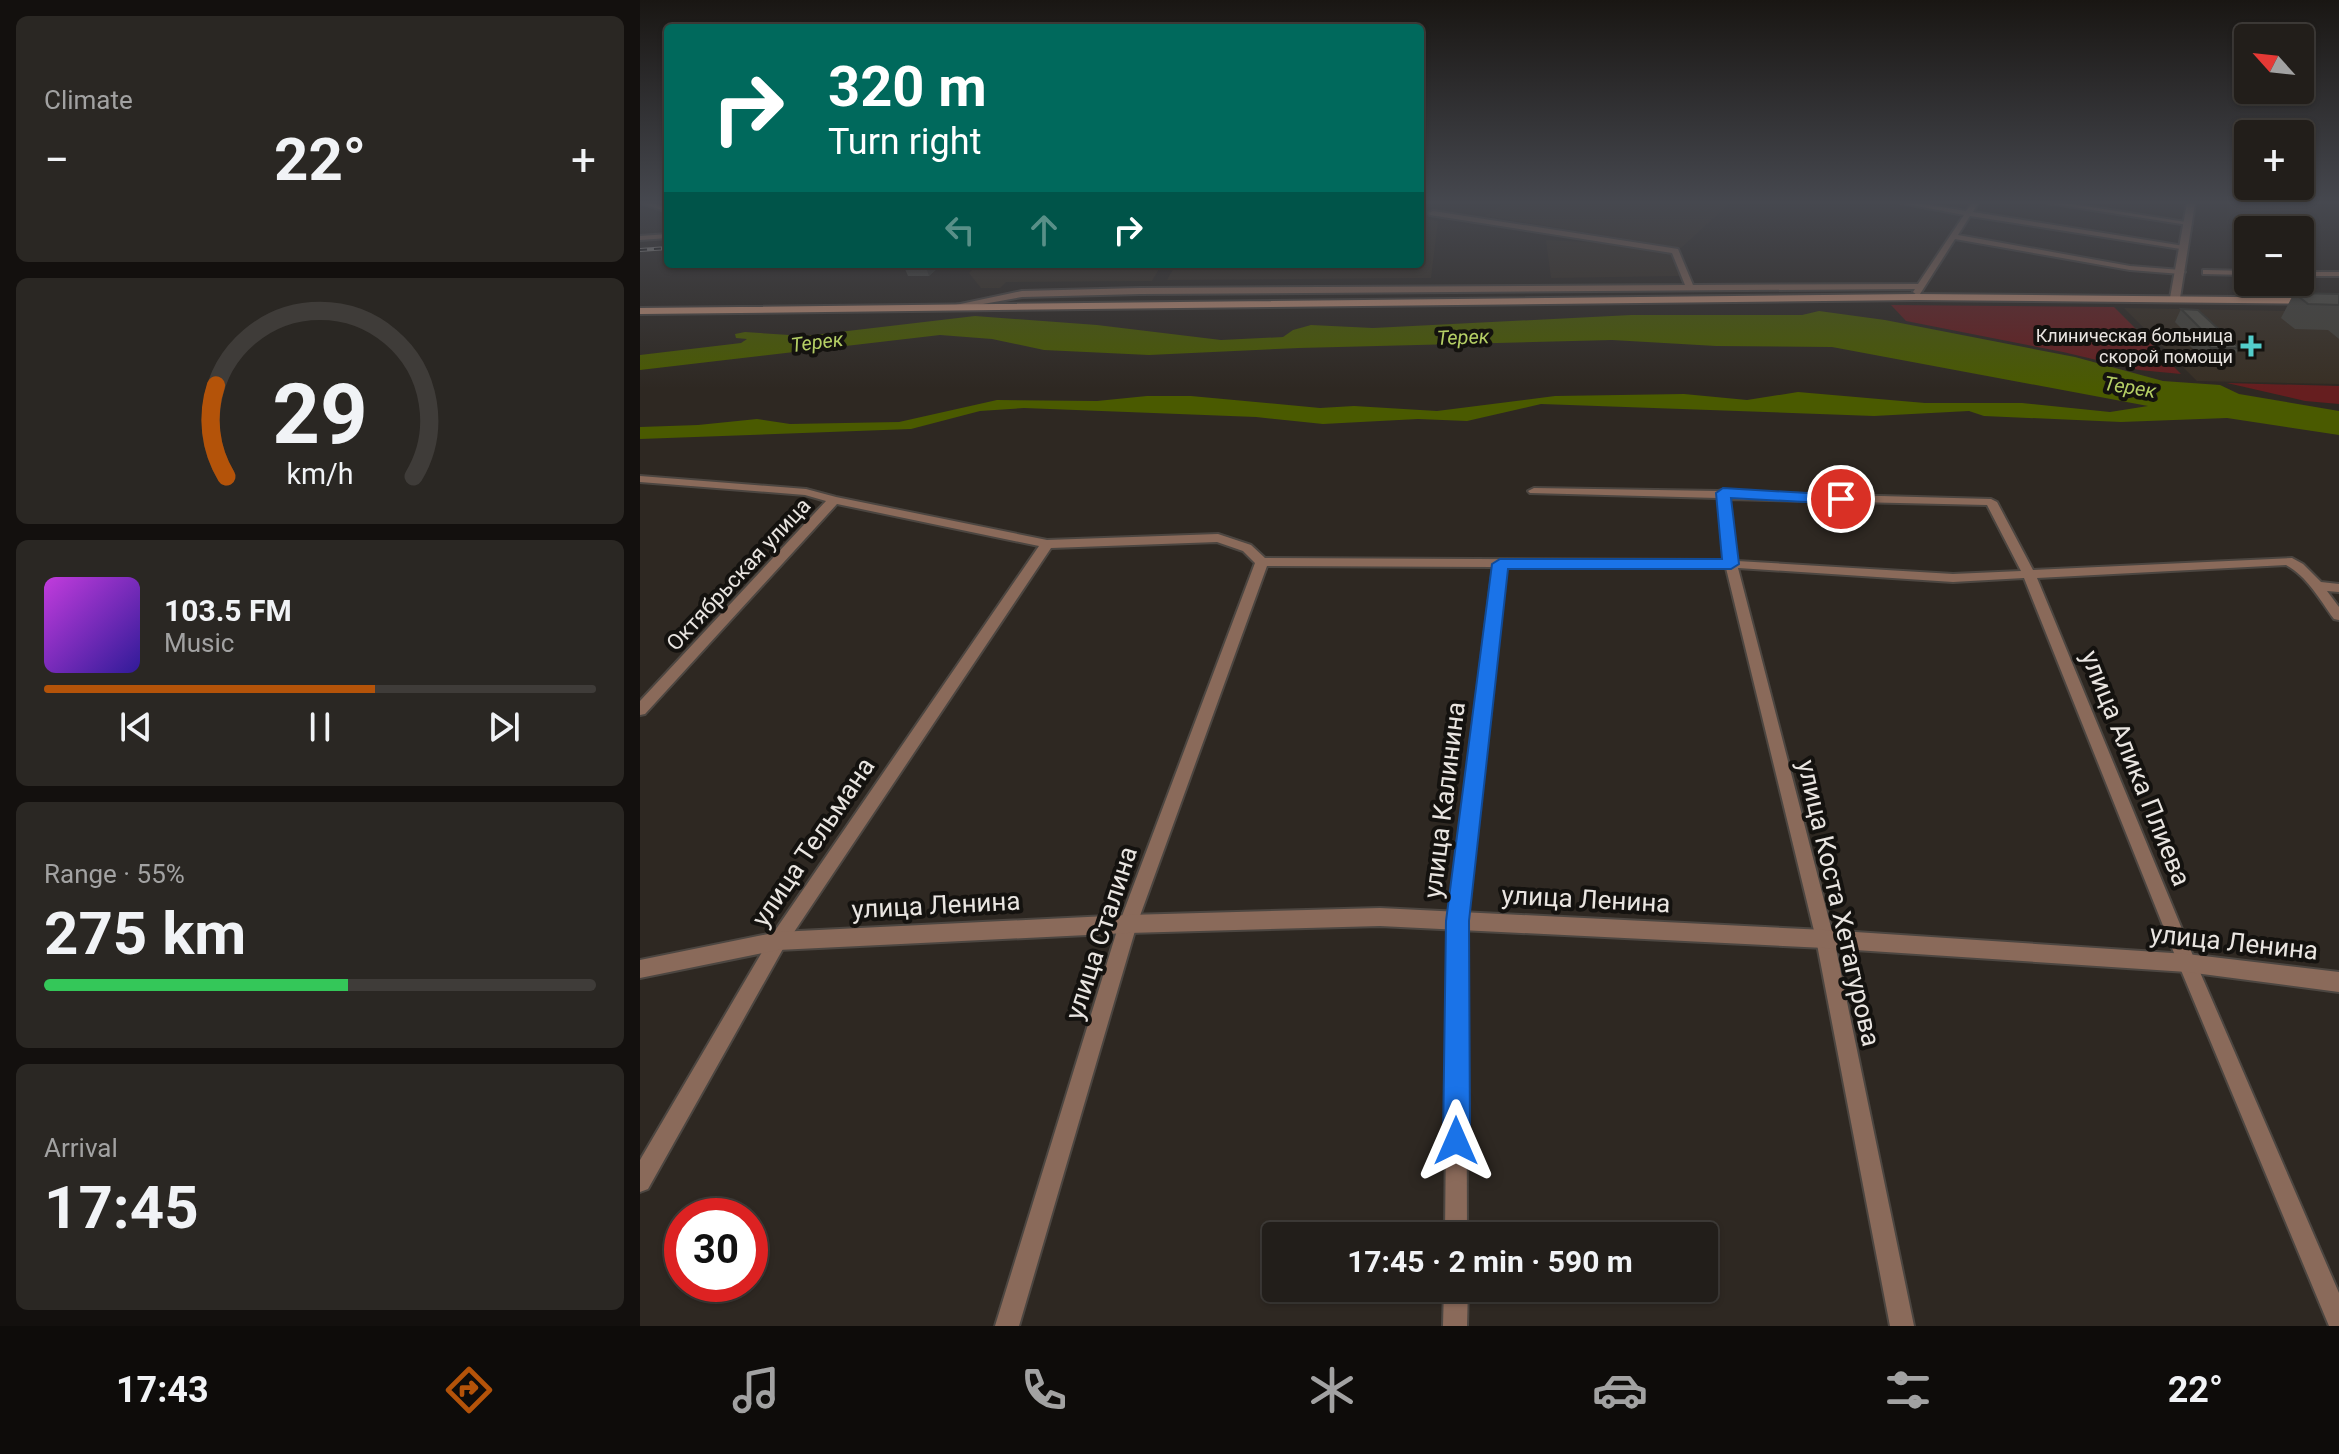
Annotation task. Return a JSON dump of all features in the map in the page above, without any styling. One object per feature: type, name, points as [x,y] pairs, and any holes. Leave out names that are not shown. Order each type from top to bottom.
[{"type":"main road","points":[[640,311],[1917,291],[2339,301]]},
{"type":"street","points":[[1681,265],[1689,285]]},
{"type":"street","points":[[955,306],[991,297],[1022,294],[1140,291],[1689,285],[1917,291],[1935,265]]},
{"type":"street","points":[[2112,265],[2181,272]]},
{"type":"street","points":[[2175,298],[2182,265]]},
{"type":"street","points":[[2206,272],[2234,273]]},
{"type":"street","points":[[2314,274],[2339,274]]},
{"type":"street","points":[[1134,304],[1140,291]]},
{"type":"street","points":[[640,479],[806,492],[1047,544],[1218,538],[1247,548],[1262,562],[1731,564],[1939,577],[2288,561],[2299,567],[2317,586],[2339,616]]},
{"type":"street","points":[[1534,491],[1723,493]]},
{"type":"street","name":"улица Алика Плиева","points":[[1723,493],[1991,502],[2029,574],[2187,963],[2339,1321]]},
{"type":"street","name":"улица Коста Хетагурова","points":[[1723,493],[1731,564],[1825,939],[1902,1326]]},
{"type":"street","name":"Октябрьская улица","points":[[640,710],[834,500]]},
{"type":"street","name":"улица Тельмана","points":[[640,1181],[778,941],[1047,544]]},
{"type":"street","name":"улица Сталина","points":[[1007,1326],[1128,924],[1262,562]]},
{"type":"street","name":"улица Калинина","points":[[1456,1222],[1457,921],[1500,564]]},
{"type":"street","points":[[2317,586],[2339,588]]},
{"type":"street","name":"улица Ленина","points":[[640,969],[778,941],[1128,924],[1380,917],[1825,939],[2187,963],[2339,982]]},
{"type":"street","points":[[1455,1326],[1456,1302]]},
{"type":"shaded area","points":[[1424,265],[1433,265],[1431,278],[1167,280],[1174,268],[1424,268]]},
{"type":"shaded area","points":[[1549,265],[1675,265],[1680,276],[1551,278]]},
{"type":"shaded area","points":[[974,268],[1160,268],[1152,281],[1006,282],[1000,288],[981,288],[969,273]]},
{"type":"shaded area","points":[[1891,305],[2114,307],[2181,374],[2139,370],[1906,321]]},
{"type":"shaded area","name":"Клиническая больница скорой помощи","points":[[2124,308],[2339,312],[2339,384],[2197,381]]},
{"type":"shaded area","points":[[2227,383],[2339,386],[2339,404],[2305,401]]},
{"type":"water","name":"Терек","points":[[1819,311],[1885,320],[2075,357],[2163,381],[2220,385],[2239,394],[2339,411],[2339,435],[2227,418],[2121,422],[1984,416],[1969,411],[1874,416],[1541,404],[1467,421],[1418,419],[1323,424],[1256,417],[1024,408],[980,411],[911,429],[640,439],[640,427],[757,419],[790,424],[899,422],[997,400],[1097,401],[1147,396],[1191,396],[1320,408],[1354,406],[1437,411],[1555,396],[1684,394],[1747,400],[1798,392],[1925,403],[2022,403],[2110,412],[2148,406],[1832,347],[1716,346],[1612,340],[1149,355],[1044,350],[992,339],[940,335],[640,370],[640,355],[741,343],[747,339],[736,338],[735,334],[745,332],[805,336],[975,316],[1097,325],[1221,340],[1283,337],[1293,330],[1311,325],[1373,328],[1631,315],[1802,315]]},
{"type":"building","points":[[2339,294],[2339,305],[2308,304],[2298,296]]},
{"type":"building","points":[[2181,309],[2198,310],[2239,348],[2211,348],[2193,330],[2202,330]]},
{"type":"place","name":"Клиническая больница скорой помощи","points":[[2251,346]]},
{"type":"route","points":[[1456,1141],[1457,921],[1500,564],[1731,564],[1723,493],[1841,499]]}]
